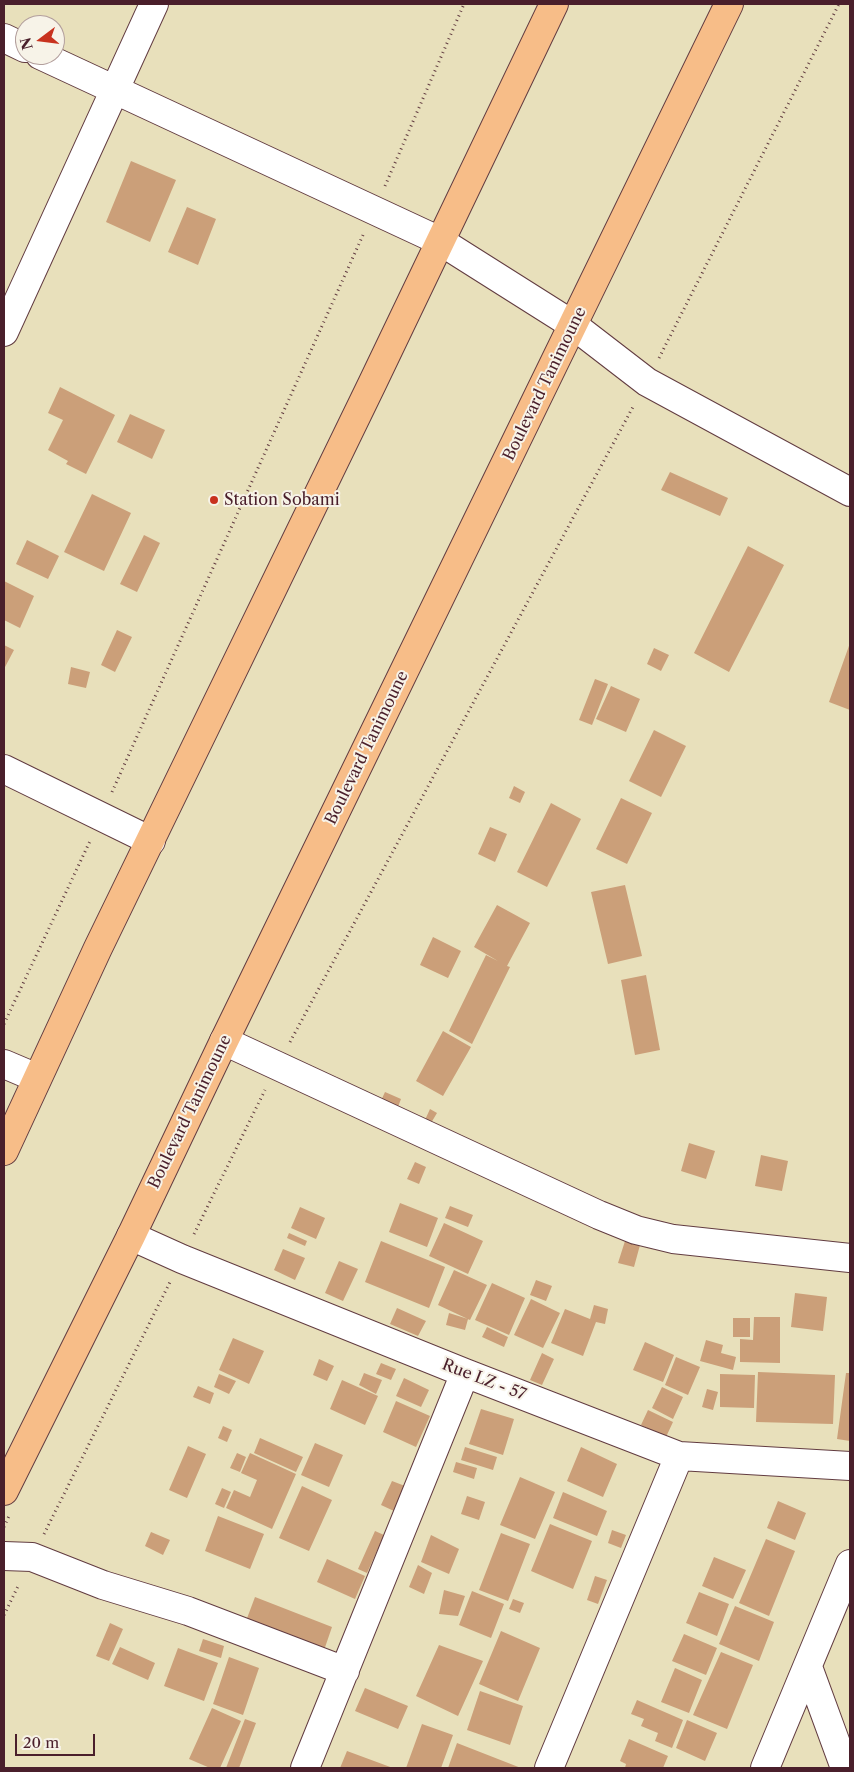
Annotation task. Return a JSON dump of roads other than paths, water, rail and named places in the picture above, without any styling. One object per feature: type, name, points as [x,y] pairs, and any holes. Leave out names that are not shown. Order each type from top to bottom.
[{"type":"main road","points":[[4,1151],[98,948],[554,4]]},
{"type":"main road","name":"Boulevard Tanimoune","points":[[4,1491],[131,1236],[729,4]]},
{"type":"street","points":[[4,332],[12,293],[114,89],[154,4]]},
{"type":"street","points":[[62,65],[440,241],[574,325],[647,382],[848,486]]},
{"type":"street","points":[[4,770],[151,841]]},
{"type":"street","points":[[224,1041],[276,1067],[599,1215],[636,1230],[673,1239],[850,1258]]},
{"type":"street","points":[[4,1064],[38,1078]]},
{"type":"street","name":"Rue LZ - 57","points":[[131,1236],[182,1259],[465,1373],[679,1456],[850,1466]]},
{"type":"street","points":[[305,1768],[465,1373]]},
{"type":"street","points":[[549,1768],[679,1456]]},
{"type":"street","points":[[4,1556],[32,1557],[103,1585],[188,1611],[345,1671]]},
{"type":"street","points":[[765,1768],[850,1564]]},
{"type":"street","points":[[808,1667],[845,1768]]},
{"type":"place","name":"Station Sobami","points":[[214,500]]}]
